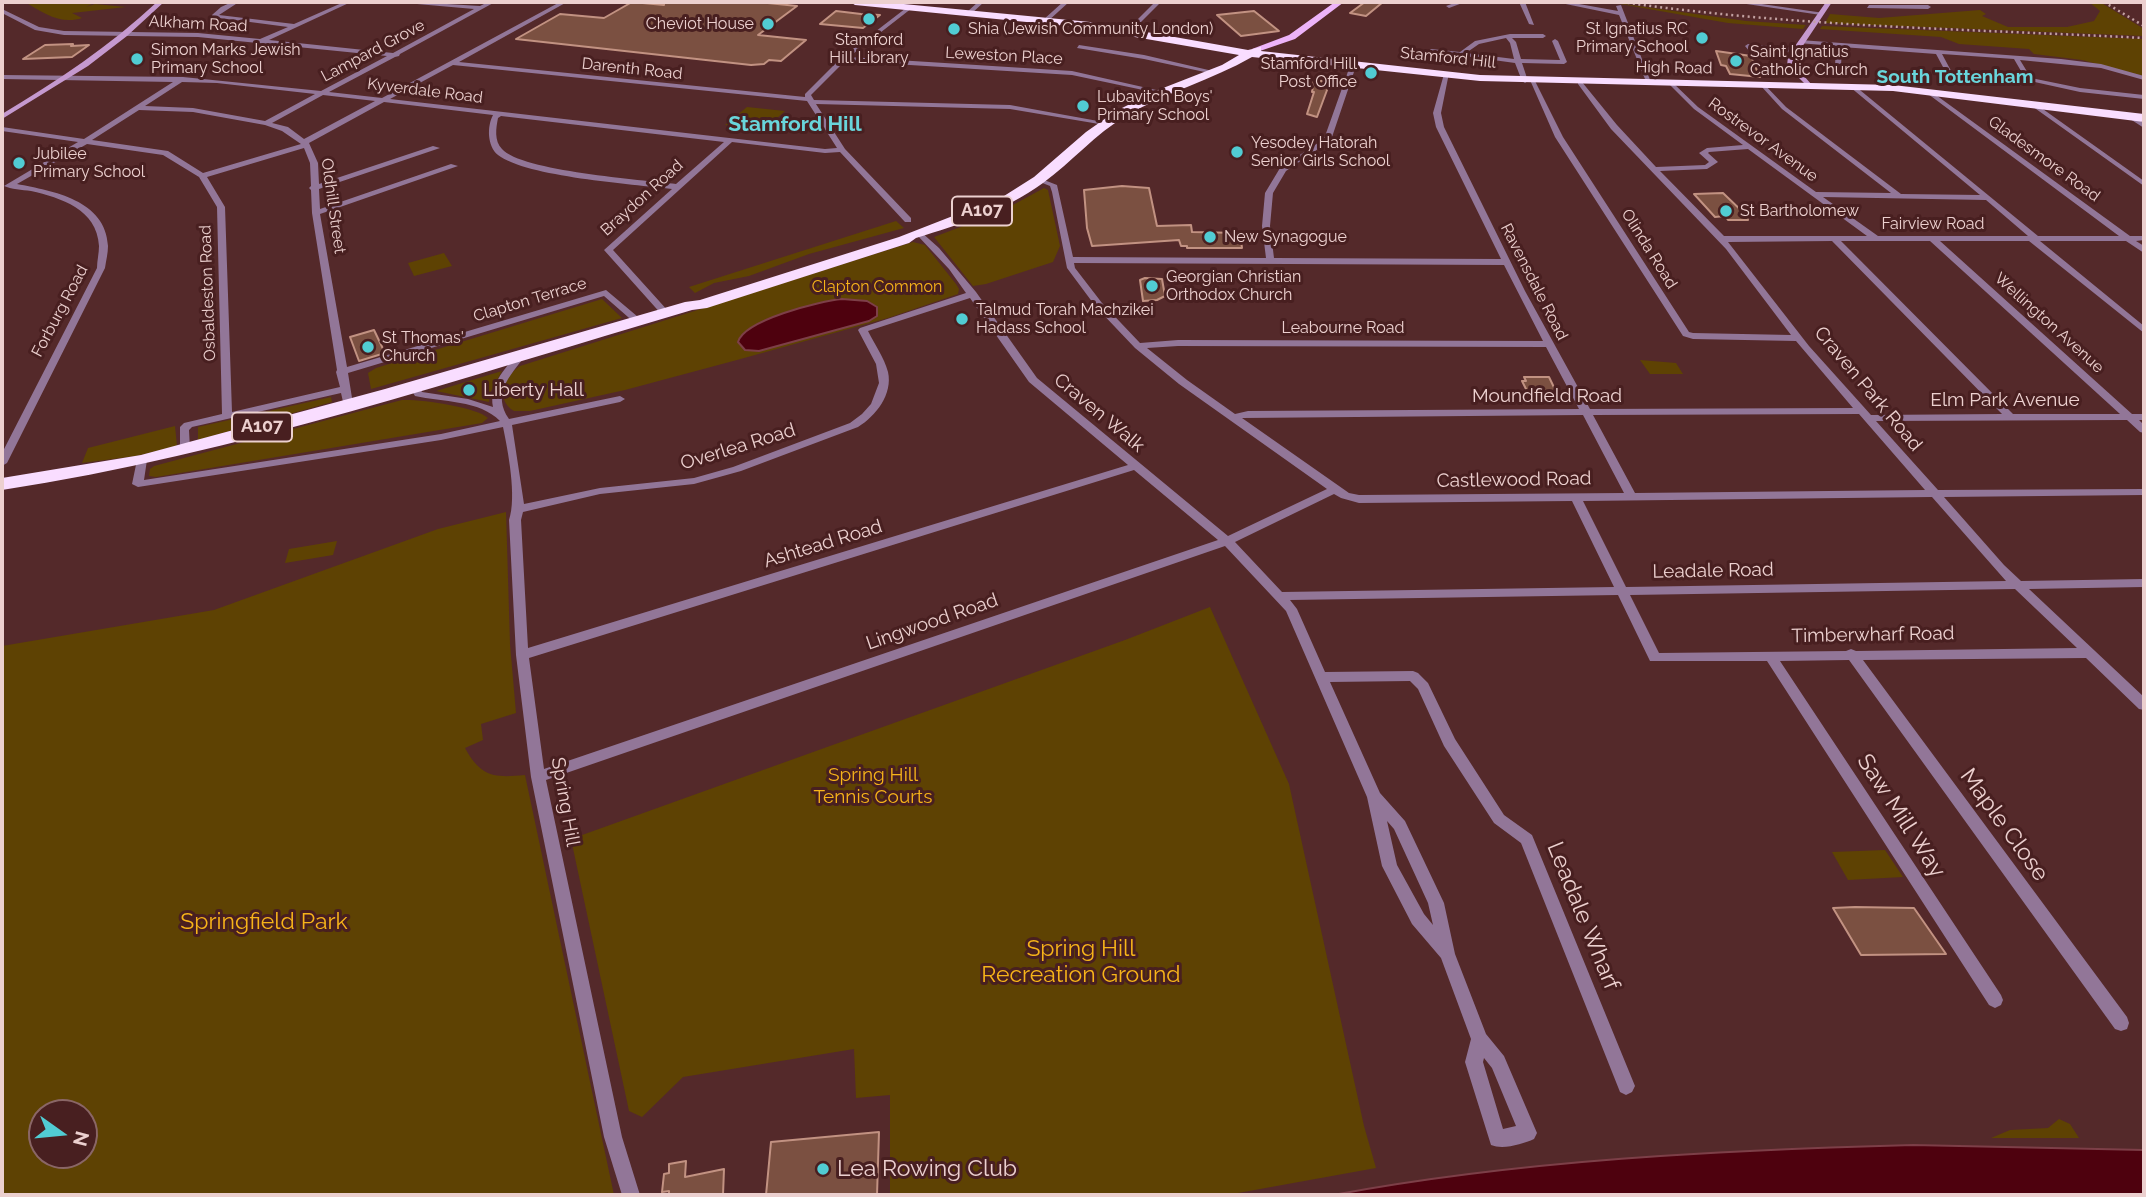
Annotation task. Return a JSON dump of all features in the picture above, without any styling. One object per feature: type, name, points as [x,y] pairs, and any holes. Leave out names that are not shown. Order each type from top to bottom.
[{"type":"highway","name":"Stamford Hill","points":[[855,2],[890,3],[1078,24],[1314,60],[1447,74],[1580,83]]},
{"type":"highway","name":"Stamford Hill","points":[[1169,38],[1214,48],[1261,52]]},
{"type":"highway","points":[[1292,39],[1291,51],[1296,57]]},
{"type":"highway","points":[[1214,48],[1227,67]]},
{"type":"highway","name":"A107","points":[[2,484],[142,460],[185,449],[346,397],[414,386],[691,305],[701,306],[904,240],[913,229],[993,206],[1039,180],[1105,124],[1162,92],[1261,52]]},
{"type":"highway","name":"A107","points":[[1227,67],[1296,57]]},
{"type":"highway","name":"High Road","points":[[1580,83],[1853,86],[1927,91],[2144,118]]},
{"type":"main road","name":"A107","points":[[1261,52],[1292,39],[1340,2]]},
{"type":"main road","name":"A107","points":[[1261,52],[1292,39]]},
{"type":"street","points":[[2,117],[64,79],[124,35],[161,2]]},
{"type":"street","points":[[236,2],[214,16],[295,26]]},
{"type":"street","points":[[262,42],[348,2]]},
{"type":"street","points":[[417,2],[480,8]]},
{"type":"street","name":"Lampard Grove","points":[[266,123],[492,2]]},
{"type":"street","points":[[202,176],[306,144],[565,2]]},
{"type":"street","points":[[969,13],[981,2]]},
{"type":"street","points":[[1045,21],[1066,2]]},
{"type":"street","points":[[1128,32],[1158,2]]},
{"type":"street","points":[[1306,2],[1312,2]]},
{"type":"street","points":[[1449,6],[1462,2]]},
{"type":"street","points":[[1522,2],[1532,24]]},
{"type":"street","points":[[1559,2],[1620,9],[1650,84]]},
{"type":"street","points":[[1664,2],[1686,3]]},
{"type":"street","points":[[1736,2],[1821,13]]},
{"type":"street","points":[[1808,86],[1791,66],[1798,46],[1829,2]]},
{"type":"street","points":[[1870,6],[1928,7]]},
{"type":"street","points":[[910,7],[843,59],[809,90],[809,100],[842,150],[913,229]]},
{"type":"street","points":[[220,10],[259,15],[249,20]]},
{"type":"street","name":"Alkham Road","points":[[2,11],[47,31],[198,35],[397,55]]},
{"type":"street","points":[[1461,55],[1465,49],[1479,42],[1508,37],[1544,36]]},
{"type":"street","points":[[1508,37],[1513,42],[1518,61],[1528,81]]},
{"type":"street","points":[[1431,51],[1518,61],[1564,62],[1555,41]]},
{"type":"street","points":[[1750,50],[1748,46],[1839,46],[2017,58],[2084,63],[2144,78]]},
{"type":"street","points":[[1838,66],[1839,46]]},
{"type":"street","points":[[1079,47],[1227,67]]},
{"type":"street","points":[[1940,54],[1954,80]]},
{"type":"street","points":[[2017,58],[2029,79],[2080,90],[2144,97]]},
{"type":"street","name":"Leweston Place","points":[[843,59],[1072,73],[1162,92]]},
{"type":"street","name":"Darenth Road","points":[[453,63],[809,100],[1010,107],[1105,124]]},
{"type":"street","points":[[1270,260],[1266,226],[1269,193],[1283,170],[1326,140],[1354,63]]},
{"type":"street","name":"Ravensdale Road","points":[[1447,74],[1437,120],[1505,262],[1631,496]]},
{"type":"street","name":"Kyverdale Road","points":[[2,77],[183,79],[326,92],[825,151],[842,150]]},
{"type":"street","points":[[5,187],[85,141],[183,79]]},
{"type":"street","points":[[1993,81],[2020,84],[2029,79]]},
{"type":"street","name":"Olinda Road","points":[[1528,81],[1559,137],[1686,334],[1799,338]]},
{"type":"street","name":"Craven Park Road","points":[[1580,83],[1605,117],[1722,239],[1799,338],[1932,494],[2018,585],[2144,705]]},
{"type":"street","name":"Rostrevor Avenue","points":[[1672,84],[1696,108],[1875,239]]},
{"type":"street","points":[[1763,85],[1784,108],[1898,195]]},
{"type":"street","points":[[1853,86],[2144,330]]},
{"type":"street","name":"Gladesmore Road","points":[[1927,91],[2144,250]]},
{"type":"street","points":[[2031,103],[2144,184]]},
{"type":"street","name":"Oldhill Street","points":[[137,108],[193,110],[266,123],[285,129],[306,144],[314,163],[316,213],[334,307],[346,397]]},
{"type":"street","points":[[499,114],[493,123],[493,141],[501,153],[510,158],[536,167],[576,174],[678,187]]},
{"type":"street","points":[[2129,116],[2144,126]]},
{"type":"street","name":"Osbaldeston Road","points":[[2,129],[165,153],[202,176],[221,207],[226,414]]},
{"type":"street","name":"Braydon Road","points":[[666,314],[608,250],[730,140]]},
{"type":"street","points":[[313,188],[436,148]]},
{"type":"street","points":[[1654,169],[1707,167],[1714,162],[1703,153],[1707,150],[1750,148]]},
{"type":"street","points":[[316,213],[454,166]]},
{"type":"street","name":"Castlewood Road","points":[[1039,180],[1053,185],[1056,192],[1071,268],[1099,305],[1138,346],[1183,382],[1334,490],[1359,499],[2144,492]]},
{"type":"street","name":"Forburg Road","points":[[2,463],[101,268],[105,251],[105,235],[92,215],[77,203],[43,191],[5,187]]},
{"type":"street","points":[[1815,194],[1986,198]]},
{"type":"street","name":"Craven Walk","points":[[913,229],[973,294],[1015,358],[1033,380],[1227,541],[1283,596],[1324,677],[1374,797]]},
{"type":"street","name":"Fairview Road","points":[[1722,239],[2144,239]]},
{"type":"street","points":[[1834,239],[2009,416]]},
{"type":"street","name":"Wellington Avenue","points":[[1932,239],[2144,430]]},
{"type":"street","points":[[1070,260],[1505,262]]},
{"type":"street","name":"Clapton Terrace","points":[[341,372],[606,293],[639,322]]},
{"type":"street","points":[[863,330],[973,294]]},
{"type":"street","name":"Overlea Road","points":[[519,509],[600,491],[694,481],[750,464],[854,425],[867,418],[883,386],[884,374],[863,330]]},
{"type":"street","name":"Leabourne Road","points":[[1138,346],[1178,343],[1549,344]]},
{"type":"street","name":"Spring Hill","points":[[520,356],[497,387],[495,399],[503,418],[519,509],[515,520],[522,655],[538,776],[613,1137],[631,1195]]},
{"type":"street","points":[[414,386],[419,394],[474,404],[503,418]]},
{"type":"street","points":[[185,449],[184,429],[188,425],[226,414],[346,397]]},
{"type":"street","points":[[142,460],[138,484],[341,455],[503,418],[620,399]]},
{"type":"street","name":"Moundfield Road","points":[[1234,417],[1248,414],[1863,414]]},
{"type":"street","name":"Elm Park Avenue","points":[[1863,414],[2144,417]]},
{"type":"street","name":"Ashtead Road","points":[[522,655],[1135,466]]},
{"type":"street","name":"Lingwood Road","points":[[538,776],[1227,541],[1334,490]]},
{"type":"street","points":[[1576,497],[1622,591]]},
{"type":"street","name":"Leadale Road","points":[[1283,596],[2144,583]]},
{"type":"street","name":"Timberwharf Road","points":[[1622,591],[1655,658],[2090,653]]},
{"type":"street","name":"Maple Close","points":[[1851,654],[2121,1023]]},
{"type":"street","name":"Saw Mill Way","points":[[1770,656],[1995,1000]]},
{"type":"street","name":"Leadale Wharf","points":[[1324,677],[1413,676],[1423,686],[1449,742],[1500,819],[1527,839],[1626,1086]]},
{"type":"street","points":[[1374,797],[1401,825],[1436,903],[1447,954],[1479,1039],[1498,1062],[1528,1133],[1497,1139],[1474,1062],[1479,1039]]},
{"type":"street","points":[[1374,797],[1390,866],[1418,919],[1447,954]]},
{"type":"green space","points":[[25,2],[126,7],[72,13],[82,18],[67,20],[52,17]]},
{"type":"green space","points":[[1609,2],[1746,21],[1806,25],[1803,29],[1728,23]]},
{"type":"green space","points":[[2089,2],[2100,2],[2144,29],[2144,36],[1825,23],[1830,14],[1879,18],[1980,10],[1986,14],[1982,16],[2008,27],[2067,27],[2094,21],[2100,11]]},
{"type":"green space","points":[[1822,26],[2144,39],[2144,76],[2082,60],[2034,54],[2029,49],[1959,44],[1941,37],[1820,29]]},
{"type":"green space","points":[[747,107],[785,111],[764,130],[725,125]]},
{"type":"green space","name":"Clapton Common","points":[[1044,188],[1048,190],[1060,246],[1053,262],[973,286],[934,237],[1000,212]]},
{"type":"green space","points":[[896,221],[904,228],[809,254],[749,276],[714,283],[695,293],[689,287]]},
{"type":"green space","name":"Clapton Common","points":[[913,242],[925,245],[956,284],[958,294],[888,318],[625,390],[530,411],[514,411],[504,400],[506,381],[520,366]]},
{"type":"green space","points":[[444,253],[452,266],[414,276],[408,263]]},
{"type":"green space","points":[[602,299],[622,318],[371,389],[368,373],[376,368]]},
{"type":"green space","points":[[1640,360],[1676,363],[1683,374],[1650,374]]},
{"type":"green space","points":[[502,371],[490,393],[489,402],[436,391]]},
{"type":"green space","points":[[331,397],[332,402],[198,440],[198,427]]},
{"type":"green space","points":[[402,400],[461,407],[488,418],[482,423],[149,476],[150,469],[154,466]]},
{"type":"green space","points":[[175,426],[177,446],[136,456],[82,463],[88,448]]},
{"type":"green space","name":"Springfield Park","points":[[506,512],[510,644],[516,713],[481,724],[483,740],[465,748],[477,765],[489,774],[525,775],[614,1195],[2,1195],[2,646],[214,610],[438,529]]},
{"type":"green space","points":[[337,541],[333,555],[285,563],[289,549]]},
{"type":"green space","name":"Spring Hill Recreation Ground","points":[[1210,607],[1289,784],[1364,1126],[1376,1168],[1227,1195],[890,1195],[890,1095],[856,1098],[854,1049],[683,1077],[642,1117],[629,1111],[571,839]]},
{"type":"green space","points":[[1885,850],[1903,877],[1848,880],[1832,852]]},
{"type":"green space","points":[[2059,1119],[2070,1124],[2079,1138],[1991,1138],[2010,1130],[2048,1128]]},
{"type":"shaded area","points":[[842,299],[867,301],[877,307],[877,316],[869,321],[759,351],[745,350],[738,342],[743,334],[768,319],[817,303]]},
{"type":"shaded area","points":[[1913,1145],[2144,1150],[2144,1195],[1333,1195],[1476,1173],[1549,1165],[1695,1154]]},
{"type":"building","points":[[632,2],[664,5],[664,2],[758,2],[797,6],[758,35],[806,40],[781,61],[769,60],[764,64],[751,65],[516,39],[560,14],[604,18]]},
{"type":"building","points":[[1365,2],[1383,2],[1366,16],[1350,13]]},
{"type":"building","points":[[836,11],[880,15],[863,28],[820,24]]},
{"type":"building","points":[[1254,11],[1279,31],[1241,36],[1217,15]]},
{"type":"building","points":[[73,44],[71,46],[89,45],[72,57],[23,59],[45,45]]},
{"type":"building","name":"Saint Ignatius Catholic Church","points":[[1716,51],[1751,56],[1760,77],[1730,74],[1726,66],[1721,65]]},
{"type":"building","points":[[1314,80],[1330,82],[1317,117],[1307,114],[1314,92]]},
{"type":"building","points":[[1122,186],[1149,188],[1157,226],[1191,225],[1192,232],[1240,233],[1242,248],[1187,248],[1181,246],[1179,240],[1092,246],[1087,228],[1084,190]]},
{"type":"building","name":"St Bartholomew","points":[[1723,193],[1748,220],[1715,217],[1694,194]]},
{"type":"building","name":"Georgian Christian Orthodox Church","points":[[1162,279],[1165,296],[1157,300],[1143,301],[1140,280]]},
{"type":"building","name":"St Thomas' Church","points":[[374,330],[385,353],[359,361],[350,337]]},
{"type":"building","points":[[1524,377],[1549,377],[1561,402],[1532,401],[1522,381],[1526,381]]},
{"type":"building","points":[[1833,908],[1914,908],[1946,954],[1861,955]]},
{"type":"building","name":"Lea Rowing Club","points":[[879,1132],[877,1195],[766,1195],[771,1142]]},
{"type":"building","points":[[686,1161],[685,1177],[724,1169],[723,1195],[669,1195],[669,1191],[662,1192],[664,1174],[669,1173],[669,1164]]},
{"type":"railway","points":[[1622,2],[1817,22],[2144,38]]},
{"type":"railway","points":[[2104,2],[2144,26]]},
{"type":"place","name":"Stamford Hill Library","points":[[869,19]]},
{"type":"place","name":"Cheviot House","points":[[768,24]]},
{"type":"place","name":"Shia (Jewish Community London)","points":[[954,29]]},
{"type":"place","name":"St Ignatius RC Primary School","points":[[1702,38]]},
{"type":"place","name":"Simon Marks Jewish Primary School","points":[[137,59]]},
{"type":"place","name":"Saint Ignatius Catholic Church","points":[[1736,61]]},
{"type":"place","name":"Stamford Hill Post Office","points":[[1371,73]]},
{"type":"place","name":"Lubavitch Boys' Primary School","points":[[1083,106]]},
{"type":"place","name":"Yesodey Hatorah Senior Girls School","points":[[1237,152]]},
{"type":"place","name":"Jubilee Primary School","points":[[19,163]]},
{"type":"place","name":"St Bartholomew","points":[[1726,211]]},
{"type":"place","name":"New Synagogue","points":[[1210,237]]},
{"type":"place","name":"Georgian Christian Orthodox Church","points":[[1152,286]]},
{"type":"place","name":"Talmud Torah Machzikei Hadass School","points":[[962,319]]},
{"type":"place","name":"St Thomas' Church","points":[[368,347]]},
{"type":"place","name":"Liberty Hall","points":[[469,390]]},
{"type":"place","name":"Lea Rowing Club","points":[[823,1169]]},
{"type":"district","name":"South Tottenham","points":[[1955,77]]},
{"type":"district","name":"Stamford Hill","points":[[795,125]]},
{"type":"park label","name":"Spring Hill Tennis Courts","points":[[873,786]]}]
